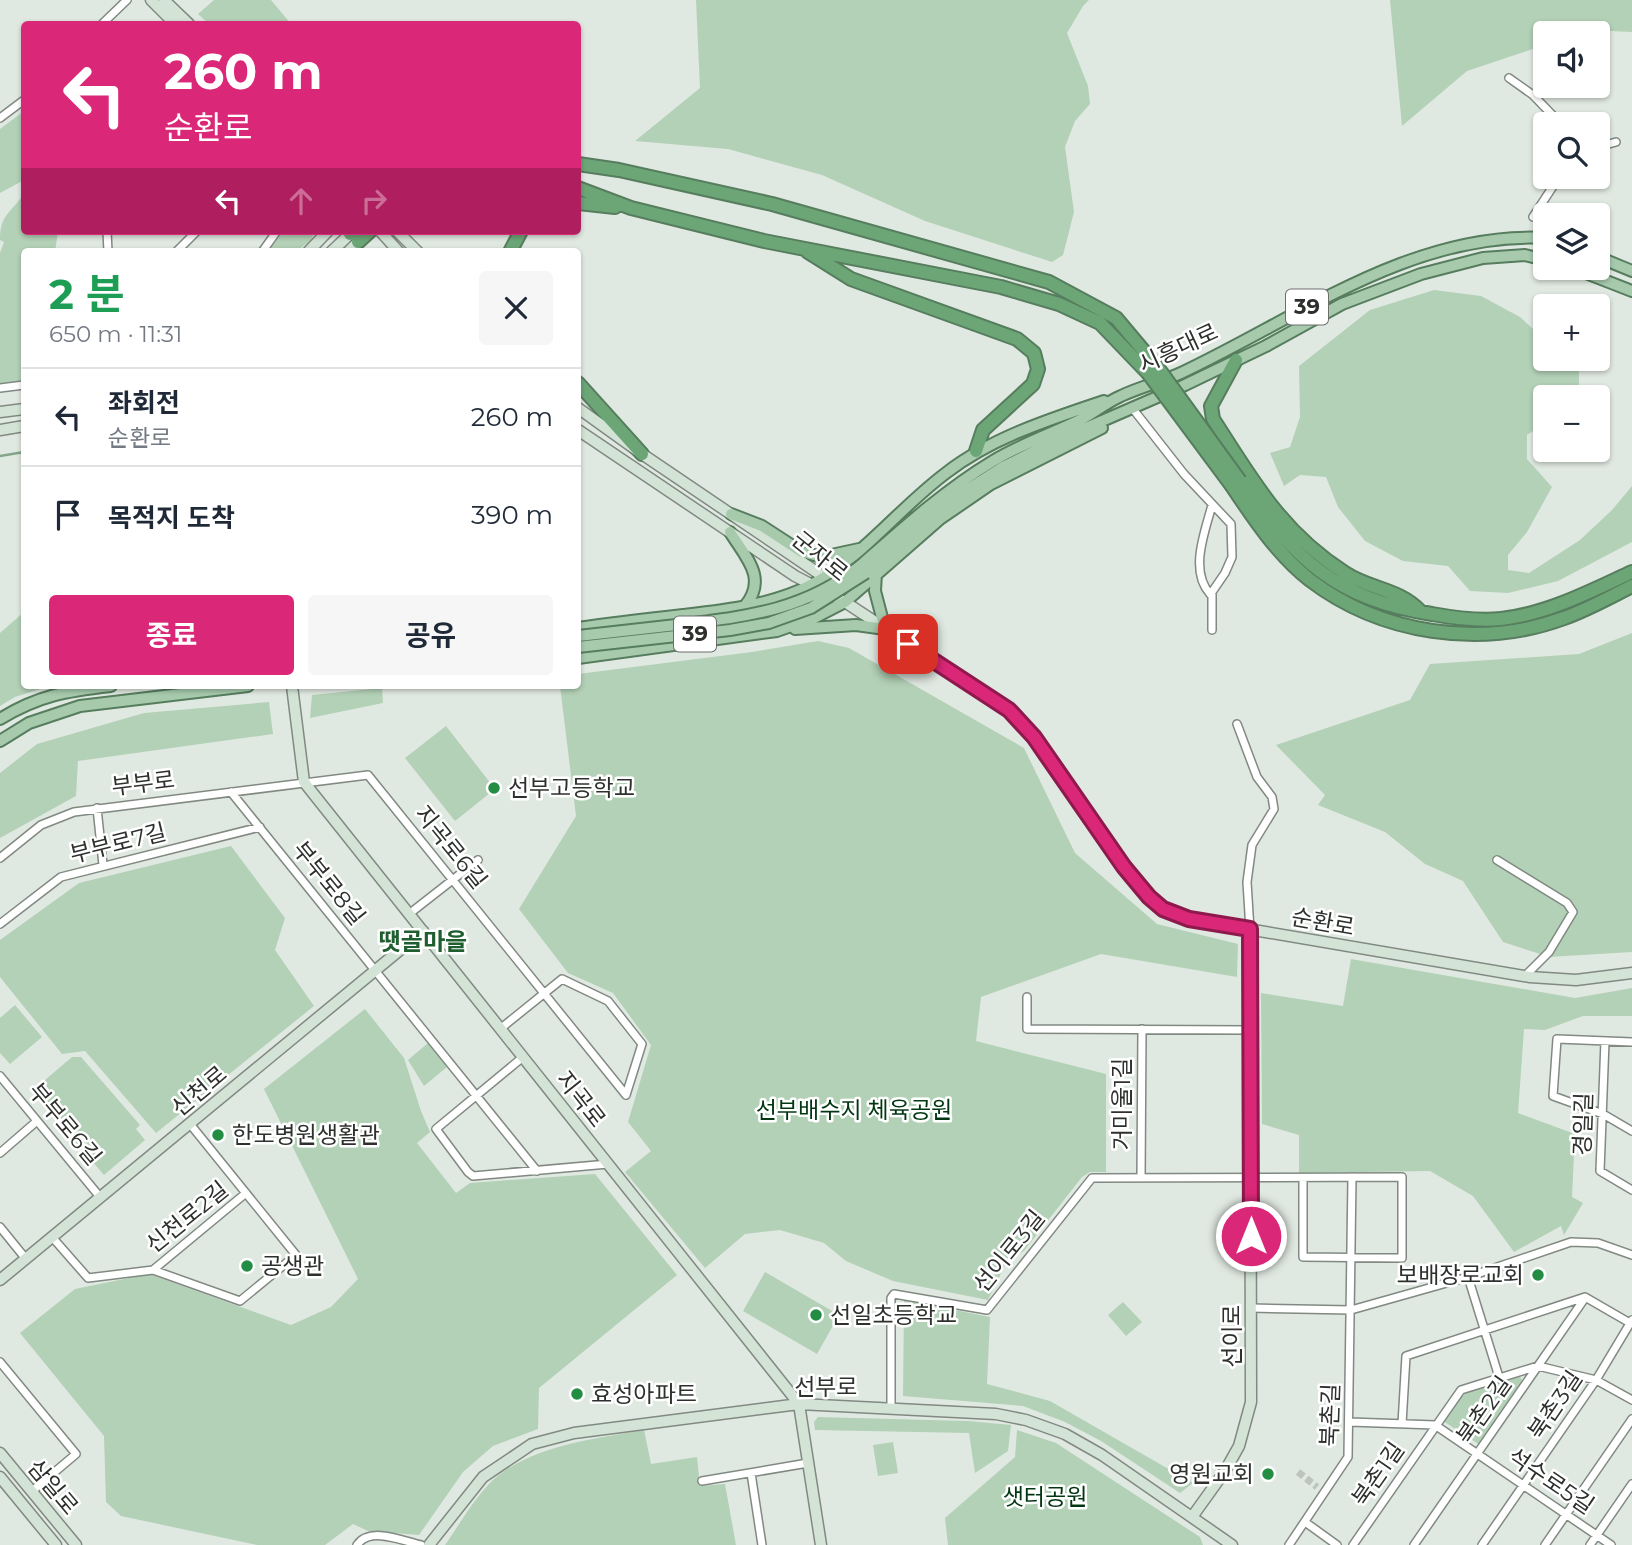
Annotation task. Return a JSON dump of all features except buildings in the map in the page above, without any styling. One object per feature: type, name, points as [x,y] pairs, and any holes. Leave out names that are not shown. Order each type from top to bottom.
[{"type":"highway","points":[[581,164],[619,170],[772,204],[1049,282],[1116,318],[1283,554],[1309,579],[1343,602],[1380,618],[1449,634],[1517,630],[1563,619],[1632,586]]},
{"type":"highway","points":[[581,189],[631,208],[802,248],[1001,287],[1059,304],[1100,323],[1153,370]]},
{"type":"highway","points":[[581,203],[631,208]]},
{"type":"highway","points":[[802,248],[851,279],[1017,339],[1034,353],[1038,369],[1033,384],[983,430],[976,451]]},
{"type":"highway","points":[[1236,360],[1212,406],[1213,418],[1280,519],[1299,539],[1340,570],[1409,600],[1421,612]]},
{"type":"highway","points":[[581,386],[642,454]]},
{"type":"highway","points":[[1236,484],[1272,526],[1317,569],[1350,591],[1383,603],[1421,612],[1454,618],[1501,619],[1545,609],[1632,572]]},
{"type":"main road","points":[[151,0],[172,21]]},
{"type":"main road","points":[[164,0],[186,21]]},
{"type":"main road","points":[[384,235],[396,248]]},
{"type":"main road","points":[[401,235],[414,248]]},
{"type":"main road","points":[[337,248],[354,236]]},
{"type":"main road","name":"시흥대로","points":[[1084,424],[1120,396],[1180,373],[1328,296],[1419,258],[1482,240],[1533,237]]},
{"type":"main road","name":"시흥대로","points":[[868,571],[927,508],[996,459],[1084,424],[1116,417],[1236,360],[1342,304],[1421,274],[1483,258],[1525,255],[1533,257]]},
{"type":"main road","points":[[1610,262],[1632,271]]},
{"type":"main road","points":[[1604,280],[1632,291]]},
{"type":"main road","points":[[782,597],[811,585],[860,549],[943,474],[976,451],[1068,413],[1120,396]]},
{"type":"main road","points":[[0,412],[21,409]]},
{"type":"main road","name":"군자로","points":[[581,410],[822,577],[845,602]]},
{"type":"main road","points":[[774,632],[814,618],[845,602],[868,571],[991,484],[1098,431],[1116,417]]},
{"type":"main road","points":[[0,430],[21,426]]},
{"type":"main road","name":"군자로","points":[[581,434],[784,568],[845,602]]},
{"type":"main road","points":[[731,514],[762,526],[803,552],[822,557],[860,549]]},
{"type":"main road","points":[[730,532],[748,559],[755,579],[755,591],[745,606]]},
{"type":"main road","points":[[860,549],[854,559],[854,566],[864,577],[868,571]]},
{"type":"main road","points":[[784,568],[794,566],[793,556]]},
{"type":"main road","points":[[581,658],[774,632],[856,625],[885,629],[868,571]]},
{"type":"main road","name":"39","points":[[581,647],[769,623],[808,604],[840,583],[868,571]]},
{"type":"main road","points":[[581,628],[745,606],[791,596],[797,599],[804,609],[803,616],[792,626]]},
{"type":"main road","name":"순환로","points":[[845,602],[1009,710],[1034,737],[1124,867],[1163,909],[1189,919],[1525,976],[1576,980],[1632,973]]},
{"type":"main road","name":"39","points":[[581,636],[741,617],[808,604]]},
{"type":"main road","points":[[0,719],[24,704],[81,689]]},
{"type":"main road","points":[[0,741],[29,723],[79,706],[223,689]]},
{"type":"main road","points":[[292,689],[304,782]]},
{"type":"main road","name":"지곡로","points":[[304,782],[799,1404],[821,1545]]},
{"type":"main road","name":"선이로","points":[[1192,1517],[1225,1471],[1239,1446],[1251,1402],[1250,929]]},
{"type":"main road","name":"신천로","points":[[0,1280],[423,931]]},
{"type":"main road","name":"선부로","points":[[429,1545],[483,1477],[531,1444],[574,1433],[799,1404],[996,1414],[1026,1420],[1065,1434],[1102,1455],[1232,1545]]},
{"type":"main road","name":"삼일로","points":[[0,1453],[76,1545]]},
{"type":"main road","name":"삼일로","points":[[0,1477],[56,1545]]},
{"type":"street","points":[[105,21],[127,0]]},
{"type":"street","points":[[1509,78],[1533,95],[1549,112]]},
{"type":"street","points":[[0,118],[21,102]]},
{"type":"street","points":[[1610,144],[1616,142]]},
{"type":"street","points":[[180,248],[193,235]]},
{"type":"street","points":[[0,388],[21,385]]},
{"type":"street","points":[[1133,409],[1212,505],[1231,524],[1232,557],[1212,592],[1212,631]]},
{"type":"street","points":[[1210,594],[1202,585],[1200,561],[1202,539],[1212,505]]},
{"type":"street","points":[[1237,723],[1256,777],[1272,797],[1274,809],[1252,845],[1247,882],[1250,929]]},
{"type":"street","name":"지곡로6길","points":[[304,782],[368,775],[626,1095],[642,1044],[608,1001],[562,979],[544,993]]},
{"type":"street","name":"부부로","points":[[0,858],[26,836],[50,821],[74,812],[304,782]]},
{"type":"street","name":"부부로8길","points":[[231,792],[537,1171]]},
{"type":"street","points":[[97,808],[103,865]]},
{"type":"street","name":"부부로7길","points":[[0,924],[61,877],[260,827]]},
{"type":"street","points":[[409,914],[478,860]]},
{"type":"street","points":[[1497,860],[1567,903],[1573,912],[1549,952],[1525,976]]},
{"type":"street","points":[[500,1029],[544,993]]},
{"type":"street","points":[[1027,998],[1027,1029],[1251,1030]]},
{"type":"street","name":"거미울1길","points":[[1142,1029],[1142,1178]]},
{"type":"street","points":[[1632,1042],[1557,1039],[1553,1096],[1603,1114],[1632,1131]]},
{"type":"street","name":"경일길","points":[[1605,1041],[1600,1171],[1632,1190]]},
{"type":"street","points":[[523,1057],[436,1129],[473,1176],[608,1164]]},
{"type":"street","name":"부부로6길","points":[[0,1076],[100,1198]]},
{"type":"street","points":[[0,1153],[37,1121]]},
{"type":"street","name":"신천로2길","points":[[52,1237],[88,1278],[153,1270],[240,1301],[296,1255],[190,1124]]},
{"type":"street","name":"북촌길","points":[[1289,1545],[1348,1457],[1352,1177]]},
{"type":"street","name":"선이로3길","points":[[891,1407],[891,1298],[894,1294],[986,1310],[1091,1178],[1402,1177],[1402,1258],[1352,1258]]},
{"type":"street","points":[[1303,1178],[1303,1257],[1352,1258]]},
{"type":"street","name":"신천로2길","points":[[153,1270],[246,1194]]},
{"type":"street","points":[[0,1227],[26,1259]]},
{"type":"street","points":[[1251,1308],[1351,1310],[1468,1277],[1571,1242],[1598,1243],[1632,1255]]},
{"type":"street","points":[[1468,1277],[1499,1377]]},
{"type":"street","points":[[1402,1424],[1406,1356],[1585,1297],[1631,1321]]},
{"type":"street","name":"북촌2길","points":[[1414,1545],[1585,1297]]},
{"type":"street","name":"북촌3길","points":[[1482,1545],[1595,1380],[1631,1321]]},
{"type":"street","points":[[0,1362],[76,1454],[31,1492]]},
{"type":"street","points":[[1538,1366],[1595,1380],[1632,1401]]},
{"type":"street","name":"북촌1길","points":[[1353,1545],[1461,1390],[1538,1366]]},
{"type":"street","points":[[1545,1545],[1632,1419]]},
{"type":"street","points":[[1350,1422],[1435,1425]]},
{"type":"street","name":"석수로5길","points":[[1435,1425],[1611,1545]]},
{"type":"street","points":[[702,1481],[808,1463]]},
{"type":"street","points":[[751,1473],[762,1545]]},
{"type":"street","points":[[1590,1545],[1632,1484]]},
{"type":"street","points":[[1317,1488],[1325,1493]]},
{"type":"street","points":[[1305,1522],[1337,1545]]},
{"type":"street","points":[[357,1545],[375,1535],[421,1545]]},
{"type":"green space","points":[[214,0],[271,0],[288,21],[206,21],[198,14]]},
{"type":"green space","points":[[696,0],[1089,0],[1067,33],[1088,86],[1090,104],[1075,121],[1065,147],[1074,212],[1063,255],[1052,262],[925,221],[822,175],[728,149],[635,141],[700,88]]},
{"type":"green space","points":[[1390,0],[1632,0],[1632,32],[1610,31],[1610,21],[1533,21],[1533,49],[1467,71],[1402,126]]},
{"type":"green space","points":[[21,113],[21,182],[0,193],[0,129]]},
{"type":"green space","points":[[21,197],[21,235],[57,235],[56,248],[21,248],[21,381],[0,384],[0,253],[4,242],[0,240],[4,219]]},
{"type":"green space","points":[[281,235],[313,235],[301,248],[271,248]]},
{"type":"green space","points":[[1434,290],[1481,296],[1520,317],[1533,329],[1533,371],[1579,371],[1579,385],[1533,385],[1533,431],[1527,435],[1527,459],[1552,487],[1527,532],[1508,555],[1508,570],[1529,573],[1580,540],[1612,510],[1632,486],[1632,542],[1558,581],[1508,593],[1470,591],[1448,566],[1403,561],[1365,541],[1338,507],[1326,477],[1300,475],[1284,486],[1270,453],[1290,447],[1300,417],[1299,366],[1370,310]]},
{"type":"green space","points":[[21,615],[21,689],[40,689],[15,697],[0,706],[0,633]]},
{"type":"green space","points":[[1632,633],[1632,952],[1549,957],[1503,942],[1463,881],[1425,864],[1385,832],[1318,805],[1325,795],[1276,745],[1410,700],[1430,664],[1579,654]]},
{"type":"green space","name":"선부배수지 체육공원","points":[[818,641],[849,648],[1024,748],[1075,853],[1157,924],[1238,944],[1237,977],[1101,954],[981,997],[976,1041],[1106,1074],[1106,1172],[1090,1172],[1082,1177],[1024,1251],[1007,1261],[988,1300],[893,1281],[846,1261],[824,1243],[780,1230],[745,1234],[705,1268],[625,1172],[651,1151],[628,1122],[651,1045],[613,993],[568,973],[519,909],[576,816],[560,689],[581,689],[581,674]]},
{"type":"green space","points":[[382,689],[383,703],[310,718],[312,695]]},
{"type":"green space","points":[[269,702],[273,734],[78,761],[76,796],[0,838],[0,773],[37,744],[144,713]]},
{"type":"green space","points":[[446,726],[495,789],[455,821],[405,758]]},
{"type":"green space","points":[[231,846],[285,918],[275,950],[314,1006],[156,1133],[85,1051],[62,1054],[0,977],[0,940],[79,883]]},
{"type":"green space","points":[[1351,959],[1575,998],[1632,988],[1632,1016],[1583,1016],[1545,1030],[1524,1029],[1518,1113],[1575,1134],[1572,1197],[1583,1203],[1564,1235],[1561,1226],[1514,1252],[1473,1196],[1430,1171],[1299,1173],[1299,1135],[1262,1124],[1261,993],[1343,1006]]},
{"type":"green space","points":[[15,1005],[42,1037],[10,1064],[0,1053],[0,1018]]},
{"type":"green space","points":[[365,1009],[404,1058],[430,1132],[417,1143],[456,1193],[470,1183],[595,1174],[677,1275],[539,1388],[538,1429],[493,1446],[463,1472],[419,1535],[368,1531],[353,1524],[325,1545],[257,1545],[121,1516],[106,1502],[104,1436],[20,1333],[75,1289],[149,1274],[291,1325],[331,1307],[358,1279],[264,1089]]},
{"type":"green space","points":[[428,1043],[447,1067],[424,1086],[408,1060]]},
{"type":"green space","points":[[72,1057],[81,1057],[140,1125],[136,1129],[145,1140],[104,1175],[32,1091]]},
{"type":"green space","points":[[765,1272],[839,1315],[817,1354],[743,1311]]},
{"type":"green space","points":[[904,1300],[990,1317],[987,1384],[1050,1401],[1193,1483],[1180,1493],[1101,1441],[1065,1422],[1023,1406],[903,1396]]},
{"type":"green space","points":[[1123,1302],[1142,1322],[1126,1336],[1108,1315]]},
{"type":"green space","points":[[1519,1375],[1524,1384],[1480,1445],[1443,1421],[1461,1395]]},
{"type":"green space","points":[[818,1417],[968,1421],[1011,1425],[1008,1451],[975,1473],[969,1433],[815,1430],[814,1422]]},
{"type":"green space","points":[[644,1430],[651,1464],[697,1457],[700,1486],[725,1484],[736,1545],[445,1545],[471,1506],[504,1471],[562,1446]]},
{"type":"green space","name":"샛터공원","points":[[1017,1430],[1056,1443],[1200,1537],[1203,1545],[948,1545],[945,1518],[1015,1457]]},
{"type":"green space","points":[[893,1442],[898,1473],[878,1476],[873,1445]]},
{"type":"waterway","points":[[0,456],[21,452]]},
{"type":"tunnel","points":[[1298,1472],[1317,1487]]},
{"type":"place","name":"선부고등학교","points":[[494,788]]},
{"type":"place","name":"한도병원생활관","points":[[218,1135]]},
{"type":"place","name":"공생관","points":[[247,1266]]},
{"type":"place","name":"보배장로교회","points":[[1538,1275]]},
{"type":"place","name":"선일초등학교","points":[[816,1315]]},
{"type":"place","name":"효성아파트","points":[[577,1394]]},
{"type":"place","name":"영원교회","points":[[1268,1474]]},
{"type":"district","name":"땟골마을","points":[[423,942]]},
{"type":"route","points":[[908,644],[1009,710],[1034,737],[1136,884],[1163,909],[1189,919],[1250,929],[1251,1236]]}]
